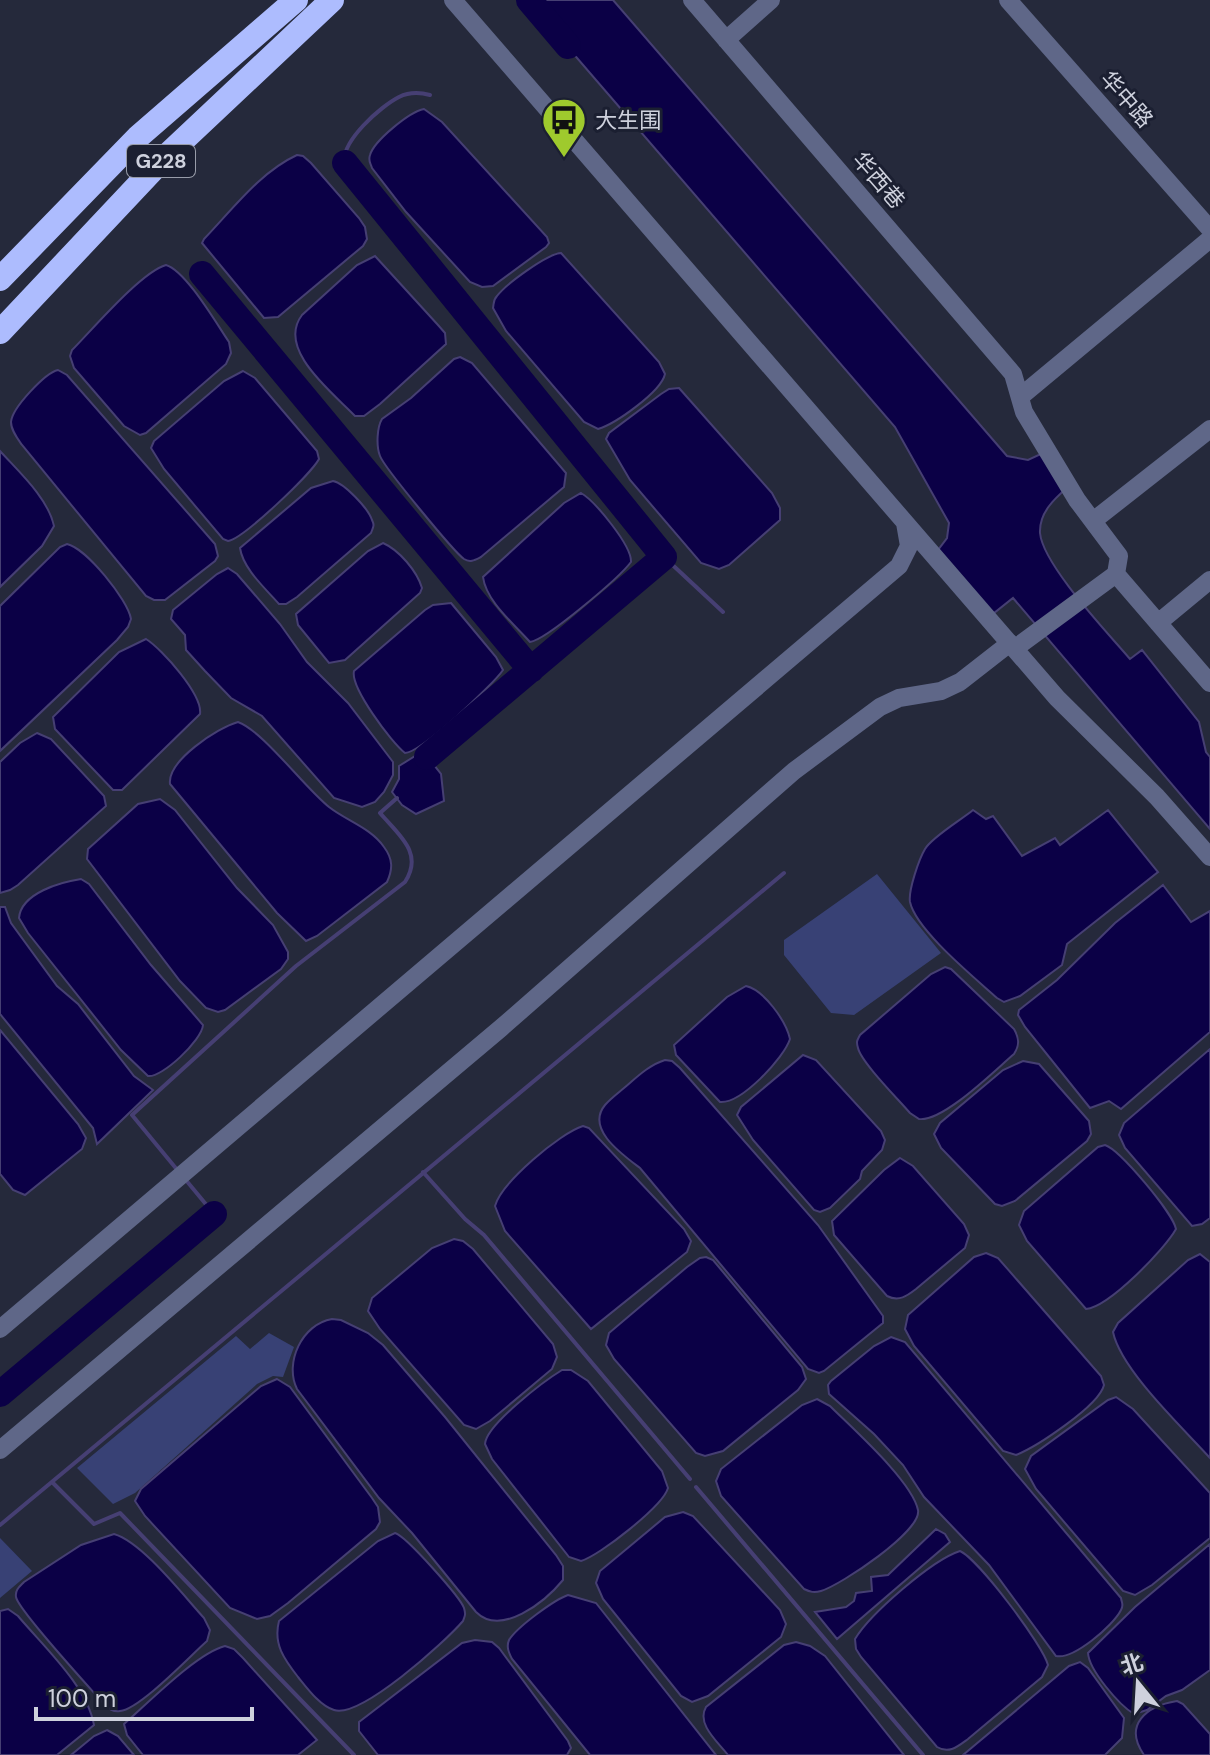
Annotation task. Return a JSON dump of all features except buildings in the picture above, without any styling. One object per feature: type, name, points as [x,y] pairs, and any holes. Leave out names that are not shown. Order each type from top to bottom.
[{"type":"highway","name":"G228","points":[[0,279],[138,137],[296,0]]},
{"type":"highway","name":"G228","points":[[0,332],[162,160],[332,0]]},
{"type":"street","points":[[453,0],[1057,698],[1157,797],[1210,857]]},
{"type":"street","name":"华西巷","points":[[692,0],[1013,374],[1024,412],[1093,521],[1119,556],[1116,574]]},
{"type":"street","points":[[726,40],[771,0]]},
{"type":"street","name":"华中路","points":[[1008,0],[1210,229]]},
{"type":"street","points":[[1020,397],[1210,239]]},
{"type":"street","points":[[1093,521],[1210,429]]},
{"type":"street","points":[[0,1329],[899,566],[909,546],[905,523]]},
{"type":"street","points":[[0,1450],[489,1038],[794,771],[880,707],[899,698],[941,691],[960,682],[1116,574],[1210,683]]},
{"type":"street","points":[[1158,623],[1210,580]]},
{"type":"shaded area","points":[[532,0],[613,0],[1007,456],[1028,460],[1045,452],[1068,487],[1042,519],[1040,533],[1044,547],[1064,580],[1130,659],[1142,650],[1199,722],[1210,757],[1210,829],[1013,598],[989,617],[935,554],[947,538],[949,523],[895,427],[546,22],[544,12]]},
{"type":"shaded area","points":[[424,109],[442,122],[547,237],[549,243],[546,247],[493,286],[482,287],[470,282],[406,212],[370,163],[373,149],[385,135],[410,115]]},
{"type":"shaded area","points":[[297,155],[311,163],[359,218],[365,227],[367,239],[363,246],[278,317],[264,318],[202,243],[259,181]]},
{"type":"shaded area","points":[[561,253],[659,362],[665,374],[655,389],[636,406],[598,429],[584,422],[506,331],[493,308],[496,297],[509,284],[537,264]]},
{"type":"shaded area","points":[[375,256],[445,333],[446,344],[380,404],[364,416],[355,416],[321,382],[301,356],[296,342],[296,328],[302,315],[357,265]]},
{"type":"shaded area","points":[[166,265],[182,277],[200,299],[229,342],[231,353],[226,364],[140,435],[124,426],[74,368],[70,356],[72,350],[131,290]]},
{"type":"shaded area","points":[[460,357],[472,363],[566,473],[564,487],[481,557],[470,561],[458,553],[406,492],[380,456],[378,442],[382,419]]},
{"type":"shaded area","points":[[58,370],[67,375],[215,544],[218,556],[215,561],[165,600],[146,596],[13,431],[11,422],[23,400],[45,377]]},
{"type":"shaded area","points":[[243,371],[255,378],[317,451],[319,459],[276,505],[228,541],[223,539],[164,469],[151,448],[154,441],[224,381]]},
{"type":"shaded area","points":[[679,388],[772,493],[780,508],[780,520],[729,565],[719,569],[701,563],[630,480],[606,439],[609,433],[661,394]]},
{"type":"shaded area","points":[[0,451],[46,505],[54,526],[42,546],[0,587]]},
{"type":"shaded area","points":[[333,481],[349,491],[366,509],[373,524],[371,533],[297,597],[286,604],[279,604],[250,571],[240,548],[311,488]]},
{"type":"shaded area","points":[[581,493],[612,524],[626,546],[631,562],[582,607],[551,631],[530,642],[489,595],[483,577],[564,503]]},
{"type":"shaded area","points":[[383,543],[412,568],[420,581],[420,593],[345,660],[329,663],[298,625],[296,614],[368,551]]},
{"type":"shaded area","points":[[67,544],[85,555],[105,576],[131,619],[117,640],[0,751],[0,606],[60,547]]},
{"type":"shaded area","points":[[228,568],[237,574],[280,624],[307,662],[348,703],[393,762],[393,775],[375,802],[362,807],[334,798],[262,716],[231,698],[186,650],[185,635],[171,619],[173,610]]},
{"type":"shaded area","points":[[451,603],[496,657],[503,670],[440,731],[405,753],[365,701],[354,679],[354,671],[425,610],[433,605]]},
{"type":"shaded area","points":[[146,639],[162,652],[188,685],[200,714],[122,790],[113,790],[55,729],[53,717],[119,652]]},
{"type":"shaded area","points":[[238,722],[259,736],[329,807],[379,840],[390,860],[387,882],[317,936],[306,941],[277,913],[170,784],[176,765],[185,756],[206,738]]},
{"type":"shaded area","points":[[37,733],[51,739],[104,796],[106,806],[18,885],[0,893],[0,762],[20,743]]},
{"type":"shaded area","points":[[423,751],[441,774],[444,801],[416,814],[402,805],[392,792],[399,779],[399,766]]},
{"type":"shaded area","points":[[160,799],[175,810],[237,888],[273,925],[288,952],[288,959],[281,969],[225,1010],[218,1012],[206,1008],[180,981],[87,859],[88,849],[138,804]]},
{"type":"shaded area","points":[[973,810],[986,819],[993,816],[1022,856],[1055,838],[1060,845],[1108,810],[1158,872],[1067,944],[1062,965],[1020,996],[1004,1002],[934,939],[910,902],[914,875],[925,849]]},
{"type":"shaded area","points":[[877,874],[941,953],[854,1015],[831,1013],[784,955],[784,940]]},
{"type":"shaded area","points":[[81,879],[89,884],[151,965],[203,1025],[189,1048],[171,1065],[154,1075],[148,1076],[121,1050],[19,918],[21,909],[34,895]]},
{"type":"shaded area","points":[[1163,885],[1191,922],[1210,911],[1210,1032],[1121,1109],[1109,1101],[1090,1108],[1025,1027],[1018,1015],[1019,1010],[1057,980],[1115,923]]},
{"type":"shaded area","points":[[0,907],[5,907],[11,923],[57,986],[78,1004],[134,1076],[153,1090],[97,1144],[93,1128],[0,1014]]},
{"type":"shaded area","points":[[945,967],[951,969],[1014,1029],[1018,1045],[1014,1054],[968,1094],[941,1112],[919,1119],[873,1071],[861,1054],[857,1041],[860,1035],[931,974]]},
{"type":"shaded area","points":[[746,986],[760,993],[773,1007],[790,1039],[779,1057],[750,1088],[729,1101],[720,1102],[676,1055],[674,1045],[727,997]]},
{"type":"shaded area","points":[[0,1030],[78,1124],[86,1138],[82,1149],[25,1195],[13,1190],[0,1174]]},
{"type":"shaded area","points":[[1210,1049],[1210,1218],[1192,1226],[1125,1148],[1119,1135],[1124,1123]]},
{"type":"shaded area","points":[[803,1055],[816,1060],[881,1131],[885,1140],[882,1150],[862,1171],[860,1179],[830,1208],[820,1212],[814,1210],[753,1140],[737,1115],[741,1107]]},
{"type":"shaded area","points":[[665,1060],[672,1061],[680,1068],[818,1225],[883,1316],[883,1323],[824,1371],[819,1373],[808,1369],[640,1168],[616,1149],[603,1132],[600,1114],[605,1105],[643,1072]]},
{"type":"shaded area","points":[[1023,1061],[1039,1064],[1089,1121],[1091,1134],[1087,1141],[1015,1201],[1002,1206],[995,1204],[941,1148],[934,1134],[940,1123],[1003,1070]]},
{"type":"shaded area","points":[[583,1126],[589,1128],[684,1229],[691,1241],[687,1252],[591,1329],[505,1231],[495,1206],[519,1172],[560,1138]]},
{"type":"shaded area","points":[[1105,1145],[1145,1183],[1176,1229],[1149,1263],[1122,1288],[1096,1306],[1086,1309],[1027,1241],[1019,1225],[1024,1211],[1098,1147]]},
{"type":"shaded area","points":[[900,1158],[913,1166],[964,1224],[969,1235],[965,1248],[913,1292],[895,1298],[887,1296],[834,1235],[832,1221]]},
{"type":"shaded area","points":[[454,1239],[463,1241],[473,1249],[553,1344],[557,1357],[552,1369],[476,1429],[464,1425],[380,1329],[368,1311],[372,1298],[432,1248]]},
{"type":"shaded area","points":[[986,1253],[998,1258],[1101,1376],[1104,1385],[1100,1394],[1079,1414],[1016,1455],[1003,1451],[914,1346],[905,1329],[908,1315],[974,1257]]},
{"type":"shaded area","points":[[1200,1254],[1210,1262],[1210,1458],[1140,1381],[1118,1347],[1113,1332],[1118,1323],[1188,1260]]},
{"type":"shaded area","points":[[706,1257],[713,1260],[802,1367],[806,1379],[798,1390],[723,1451],[705,1456],[696,1453],[614,1359],[606,1345],[609,1333],[687,1267]]},
{"type":"shaded area","points":[[332,1319],[368,1333],[383,1345],[556,1555],[563,1566],[563,1580],[545,1598],[510,1619],[486,1619],[476,1612],[412,1533],[379,1498],[297,1389],[294,1379],[294,1357],[304,1336],[321,1322]]},
{"type":"shaded area","points":[[269,1333],[294,1347],[283,1377],[273,1376],[257,1384],[135,1493],[113,1504],[77,1468],[236,1336],[250,1349]]},
{"type":"shaded area","points":[[891,1337],[905,1342],[1121,1598],[1122,1607],[1117,1617],[1101,1633],[1072,1653],[1056,1656],[989,1565],[924,1497],[903,1465],[829,1394],[831,1381],[874,1346]]},
{"type":"shaded area","points":[[562,1370],[571,1370],[588,1381],[662,1471],[668,1488],[655,1506],[629,1529],[581,1561],[569,1557],[492,1459],[485,1444],[505,1415]]},
{"type":"shaded area","points":[[277,1379],[290,1387],[372,1498],[378,1507],[380,1522],[376,1529],[288,1603],[270,1616],[257,1619],[230,1608],[145,1516],[135,1501],[141,1489],[261,1386]]},
{"type":"shaded area","points":[[1116,1397],[1133,1409],[1210,1493],[1210,1538],[1135,1595],[1123,1591],[1036,1489],[1025,1469],[1031,1456]]},
{"type":"shaded area","points":[[817,1399],[830,1406],[880,1455],[905,1485],[918,1510],[916,1519],[907,1531],[878,1556],[831,1587],[814,1592],[804,1589],[721,1496],[716,1481],[721,1469],[802,1405]]},
{"type":"shaded area","points":[[683,1512],[693,1516],[780,1610],[786,1624],[781,1637],[708,1696],[692,1702],[681,1696],[603,1599],[596,1583],[600,1571],[665,1517]]},
{"type":"shaded area","points":[[936,1529],[945,1534],[950,1542],[837,1639],[815,1612],[846,1607],[854,1601],[856,1593],[872,1591],[871,1577],[888,1575]]},
{"type":"shaded area","points":[[395,1533],[421,1555],[453,1592],[464,1608],[463,1621],[402,1677],[363,1703],[346,1710],[334,1710],[314,1696],[284,1657],[277,1637],[279,1621],[378,1541]]},
{"type":"shaded area","points":[[114,1534],[137,1547],[162,1570],[204,1618],[210,1630],[207,1641],[165,1681],[140,1701],[118,1711],[104,1704],[29,1617],[16,1597],[24,1582],[81,1545]]},
{"type":"shaded area","points":[[0,1538],[32,1571],[0,1598]]},
{"type":"shaded area","points":[[1210,1544],[1210,1670],[1182,1690],[1134,1714],[1106,1686],[1088,1653],[1135,1607]]},
{"type":"shaded area","points":[[960,1551],[981,1569],[1009,1604],[1035,1640],[1048,1665],[1042,1677],[968,1739],[957,1747],[945,1750],[937,1747],[861,1657],[855,1639],[903,1589],[934,1565]]},
{"type":"shaded area","points":[[568,1595],[596,1603],[716,1755],[590,1755],[512,1659],[508,1648],[509,1640],[520,1628]]},
{"type":"shaded area","points":[[8,1609],[18,1616],[63,1668],[90,1710],[94,1725],[57,1755],[0,1755],[0,1611]]},
{"type":"shaded area","points":[[475,1640],[492,1642],[499,1648],[568,1741],[571,1748],[567,1755],[378,1755],[359,1731],[359,1722],[462,1643]]},
{"type":"shaded area","points":[[796,1642],[810,1646],[825,1656],[904,1755],[728,1755],[706,1726],[706,1707],[784,1645]]},
{"type":"shaded area","points":[[225,1646],[234,1649],[243,1658],[317,1740],[298,1755],[143,1755],[127,1735],[124,1724],[187,1668]]},
{"type":"shaded area","points":[[1080,1662],[1088,1668],[1124,1718],[1122,1738],[1105,1755],[963,1755],[1069,1666]]},
{"type":"shaded area","points":[[1177,1701],[1210,1734],[1210,1755],[1144,1755],[1136,1735],[1141,1719],[1156,1707]]},
{"type":"shaded area","points":[[107,1730],[118,1736],[134,1755],[71,1755],[94,1736]]},
{"type":"waterway","points":[[529,0],[568,46]]},
{"type":"waterway","points":[[345,163],[345,155],[355,135],[382,108],[407,94],[430,95]]},
{"type":"waterway","points":[[345,163],[664,557],[427,757]]},
{"type":"waterway","points":[[202,274],[531,670]]},
{"type":"waterway","points":[[664,557],[723,612]]},
{"type":"waterway","points":[[179,1172],[132,1115],[296,966],[405,882],[412,862],[410,853],[380,813],[397,798]]},
{"type":"waterway","points":[[0,1525],[784,873]]},
{"type":"waterway","points":[[423,1172],[465,1219],[484,1235],[690,1479]]},
{"type":"waterway","points":[[185,1179],[214,1214]]},
{"type":"waterway","points":[[0,1394],[214,1214]]},
{"type":"waterway","points":[[52,1482],[94,1524],[120,1513],[354,1755]]},
{"type":"waterway","points":[[696,1487],[923,1755]]},
{"type":"place","name":"大生围","points":[[564,159]]}]
